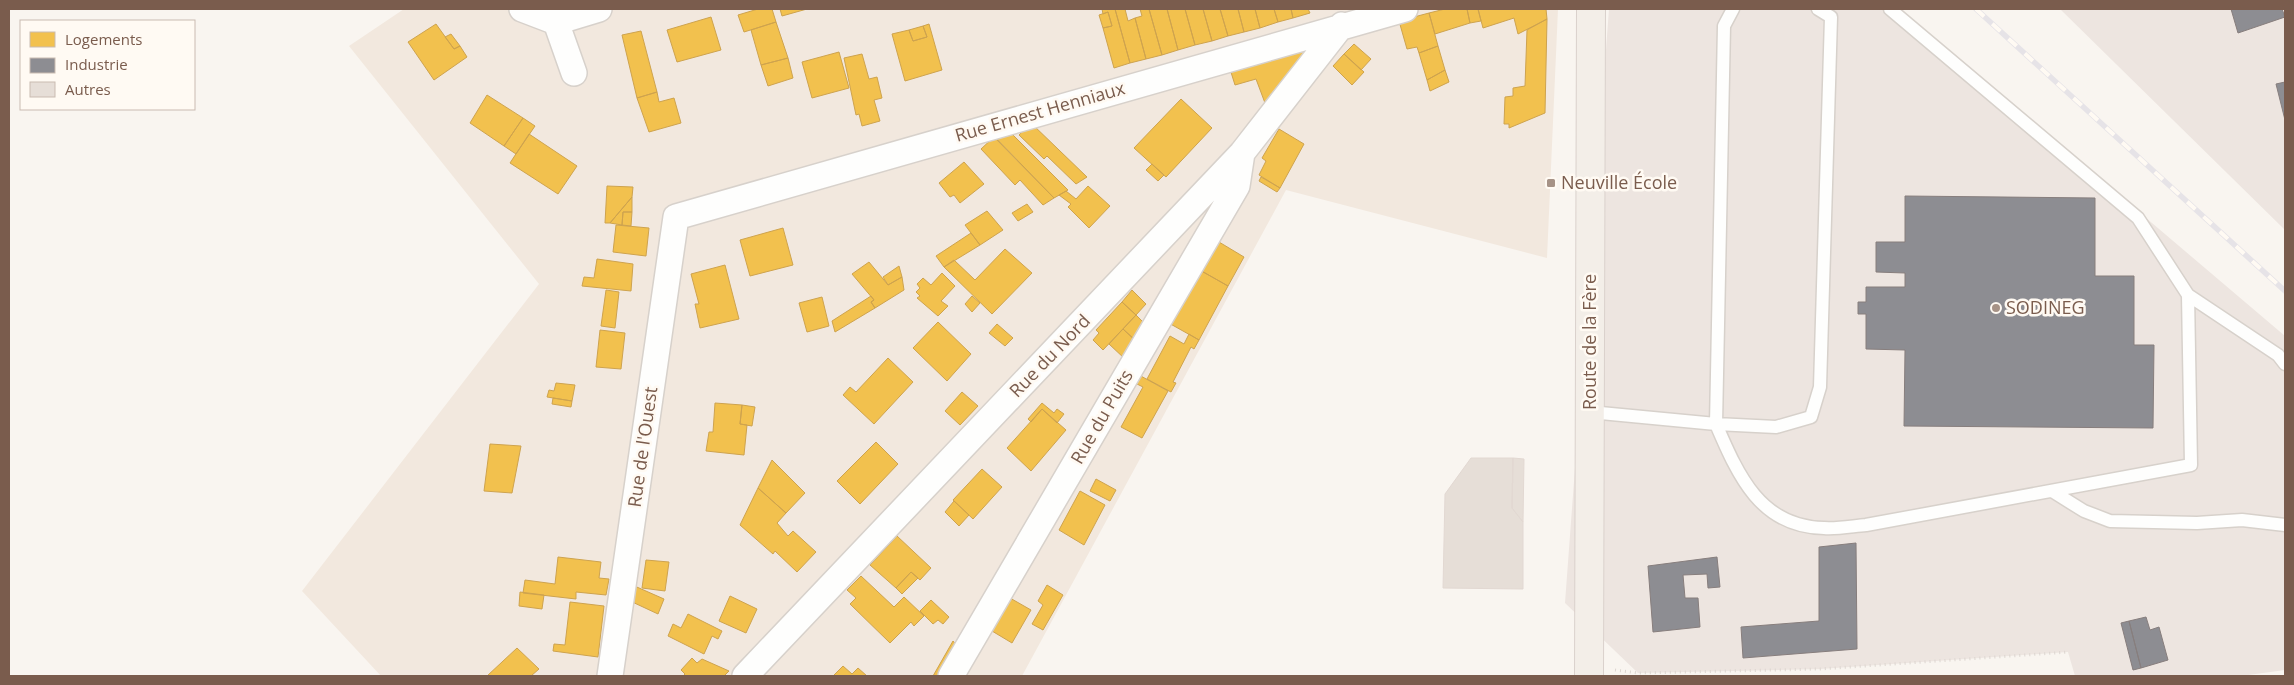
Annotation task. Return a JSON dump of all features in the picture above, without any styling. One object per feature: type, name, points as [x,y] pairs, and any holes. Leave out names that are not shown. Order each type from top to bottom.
[{"type":"main road","name":"Route de la Fère","points":[[1589,671],[1591,9]]},
{"type":"street","points":[[522,9],[556,22],[599,9]]},
{"type":"street","name":"Rue Ernest Henniaux","points":[[676,217],[1342,25],[1405,9]]},
{"type":"street","points":[[556,22],[574,73]]},
{"type":"street","name":"Rue du Nord","points":[[745,676],[1242,153],[1342,25]]},
{"type":"street","name":"Rue du Puits","points":[[951,676],[1236,186],[1242,153]]},
{"type":"street","name":"Rue de l'Ouest","points":[[610,676],[676,217]]},
{"type":"lane","points":[[1733,9],[1724,26],[1716,424],[1736,470],[1763,506],[1789,522],[1824,528],[1866,524],[2192,465],[2188,295]]},
{"type":"lane","points":[[1590,412],[1716,424],[1776,426],[1811,417],[1820,387],[1831,17],[1818,9]]},
{"type":"lane","points":[[1890,9],[2138,218],[2188,295],[2278,355],[2285,364]]},
{"type":"lane","points":[[2052,491],[2084,510],[2110,521],[2198,523],[2242,520],[2285,525]]},
{"type":"path","points":[[1589,671],[1638,673],[1820,669],[2068,652]]},
{"type":"shaded area","points":[[404,9],[1558,9],[1547,258],[1286,190],[1022,676],[381,676],[302,591],[539,284],[349,46]]},
{"type":"shaded area","points":[[1609,9],[1900,9],[2285,336],[2285,670],[2241,676],[2075,676],[2068,652],[1820,669],[1638,673],[1565,603]]},
{"type":"shaded area","points":[[2060,9],[2285,9],[2285,230]]},
{"type":"building: Logements","points":[[758,9],[772,9],[776,22],[744,32],[738,15]]},
{"type":"building: Logements","points":[[780,9],[807,9],[782,16]]},
{"type":"building: Logements","points":[[1102,9],[1115,9],[1130,63],[1114,68],[1103,28],[1112,26],[1108,12],[1103,14]]},
{"type":"building: Logements","points":[[1115,9],[1125,9],[1128,21],[1135,18],[1146,59],[1130,63]]},
{"type":"building: Logements","points":[[1140,9],[1149,9],[1162,55],[1146,59],[1135,18],[1142,16]]},
{"type":"building: Logements","points":[[1149,9],[1167,9],[1178,50],[1162,55]]},
{"type":"building: Logements","points":[[1167,9],[1185,9],[1195,45],[1178,50]]},
{"type":"building: Logements","points":[[1185,9],[1203,9],[1212,41],[1195,45]]},
{"type":"building: Logements","points":[[1203,9],[1220,9],[1228,36],[1212,41]]},
{"type":"building: Logements","points":[[1220,9],[1238,9],[1244,32],[1228,36]]},
{"type":"building: Logements","points":[[1238,9],[1255,9],[1260,28],[1244,32]]},
{"type":"building: Logements","points":[[1255,9],[1274,9],[1278,22],[1260,28]]},
{"type":"building: Logements","points":[[1274,9],[1291,9],[1293,18],[1278,22]]},
{"type":"building: Logements","points":[[1291,9],[1308,9],[1310,13],[1293,18]]},
{"type":"building: Logements","points":[[1445,9],[1467,9],[1470,23],[1435,34],[1429,13]]},
{"type":"building: Logements","points":[[1467,9],[1478,9],[1481,21],[1470,23]]},
{"type":"building: Logements","points":[[1478,9],[1546,9],[1547,19],[1518,34],[1514,18],[1483,28]]},
{"type":"building: Logements","points":[[1108,12],[1112,26],[1103,28],[1099,15]]},
{"type":"building: Logements","points":[[1429,13],[1438,46],[1419,53],[1417,47],[1407,49],[1399,21]]},
{"type":"building: Logements","points":[[711,17],[721,50],[677,62],[667,30]]},
{"type":"building: Logements","points":[[1547,19],[1545,113],[1509,128],[1509,124],[1504,124],[1505,97],[1513,96],[1513,88],[1525,86],[1527,30]]},
{"type":"building: Logements","points":[[776,22],[788,58],[761,65],[751,30]]},
{"type":"building: Logements","points":[[436,24],[454,49],[460,46],[467,57],[434,80],[408,42]]},
{"type":"building: Logements","points":[[929,24],[942,70],[905,81],[892,34],[909,30],[913,41],[927,37],[923,26]]},
{"type":"building: Logements","points":[[923,26],[927,37],[913,41],[909,30]]},
{"type":"building: Logements","points":[[641,31],[657,92],[637,98],[622,35]]},
{"type":"building: Logements","points":[[451,34],[460,46],[454,49],[445,37]]},
{"type":"building: Logements","points":[[1354,44],[1371,59],[1361,70],[1344,54]]},
{"type":"building: Logements","points":[[1438,46],[1445,70],[1427,80],[1419,53]]},
{"type":"building: Logements","points":[[1306,47],[1312,52],[1265,103],[1256,79],[1235,85],[1230,69]]},
{"type":"building: Logements","points":[[839,52],[849,88],[812,98],[802,62]]},
{"type":"building: Logements","points":[[862,54],[869,79],[877,77],[882,98],[874,100],[880,121],[862,126],[859,114],[856,115],[844,58]]},
{"type":"building: Logements","points":[[1344,54],[1364,72],[1352,85],[1333,66]]},
{"type":"building: Logements","points":[[788,58],[793,78],[768,86],[761,65]]},
{"type":"building: Logements","points":[[1445,70],[1449,82],[1430,91],[1427,80]]},
{"type":"building: Logements","points":[[657,92],[659,102],[674,98],[681,123],[649,132],[637,98]]},
{"type":"building: Logements","points":[[487,95],[523,118],[504,146],[470,123]]},
{"type":"building: Logements","points":[[1181,99],[1212,128],[1166,177],[1134,148]]},
{"type":"building: Logements","points":[[523,118],[535,126],[516,154],[504,146]]},
{"type":"building: Logements","points":[[1031,123],[1087,177],[1076,184],[1047,156],[1044,159],[1019,135]]},
{"type":"building: Logements","points":[[1279,129],[1304,144],[1280,188],[1259,175],[1266,161],[1262,158]]},
{"type":"building: Logements","points":[[1008,130],[1068,190],[1054,198],[991,133]]},
{"type":"building: Logements","points":[[529,134],[577,166],[558,194],[510,163]]},
{"type":"building: Logements","points":[[994,137],[1054,198],[1043,205],[1020,180],[1015,185],[981,149]]},
{"type":"building: Logements","points":[[964,162],[984,184],[960,203],[954,195],[950,197],[939,183]]},
{"type":"building: Logements","points":[[1152,164],[1164,175],[1158,181],[1146,170]]},
{"type":"building: Logements","points":[[1261,177],[1280,188],[1277,192],[1259,181]]},
{"type":"building: Logements","points":[[607,186],[633,187],[632,197],[610,223],[605,223]]},
{"type":"building: Logements","points":[[1088,186],[1110,206],[1089,228],[1068,207],[1071,204],[1059,195],[1066,191],[1076,199]]},
{"type":"building: Logements","points":[[632,197],[632,212],[623,212],[622,225],[610,223]]},
{"type":"building: Logements","points":[[1027,204],[1033,212],[1018,221],[1012,213]]},
{"type":"building: Logements","points":[[987,211],[1003,230],[980,245],[965,225]]},
{"type":"building: Logements","points":[[623,212],[632,212],[631,226],[622,225]]},
{"type":"building: Logements","points":[[616,225],[649,228],[646,256],[613,252]]},
{"type":"building: Logements","points":[[783,228],[793,265],[750,276],[740,240]]},
{"type":"building: Logements","points":[[971,233],[980,245],[944,267],[936,256]]},
{"type":"building: Logements","points":[[1214,239],[1244,257],[1228,286],[1198,269]]},
{"type":"building: Logements","points":[[1005,249],[1032,273],[992,314],[944,267],[954,260],[975,280]]},
{"type":"building: Logements","points":[[597,259],[633,264],[631,291],[582,286],[584,277],[594,278]]},
{"type":"building: Logements","points":[[869,262],[888,285],[902,277],[904,290],[875,308],[871,302],[874,300],[852,274]]},
{"type":"building: Logements","points":[[725,265],[739,319],[700,328],[695,304],[699,304],[691,274]]},
{"type":"building: Logements","points":[[899,266],[902,277],[888,285],[883,277]]},
{"type":"building: Logements","points":[[1198,269],[1228,286],[1199,340],[1167,322]]},
{"type":"building: Logements","points":[[942,273],[955,286],[941,301],[948,306],[938,316],[917,298],[920,296],[916,292],[920,288],[917,284],[923,278],[931,285]]},
{"type":"building: Logements","points":[[606,290],[619,292],[615,328],[601,326]]},
{"type":"building: Logements","points":[[1132,290],[1146,304],[1136,315],[1122,302]]},
{"type":"building: Logements","points":[[871,296],[874,300],[871,302],[875,308],[835,332],[832,321]]},
{"type":"building: Logements","points":[[972,296],[980,303],[972,312],[965,304]]},
{"type":"building: Logements","points":[[822,297],[829,326],[807,332],[799,303]]},
{"type":"building: Logements","points":[[1122,302],[1136,315],[1103,350],[1093,340],[1099,333],[1096,330]]},
{"type":"building: Logements","points":[[1136,315],[1146,325],[1136,341],[1123,329]]},
{"type":"building: Logements","points":[[938,322],[971,354],[947,381],[913,348]]},
{"type":"building: Logements","points":[[997,324],[1013,338],[1005,346],[989,333]]},
{"type":"building: Logements","points":[[1123,329],[1136,341],[1125,359],[1109,344]]},
{"type":"building: Logements","points":[[600,330],[625,333],[621,369],[596,367]]},
{"type":"building: Logements","points":[[1189,334],[1199,340],[1194,349],[1191,347],[1173,382],[1176,383],[1171,392],[1147,379],[1170,336],[1184,344]]},
{"type":"building: Logements","points":[[888,358],[913,382],[874,424],[843,395],[850,387],[856,392]]},
{"type":"building: Logements","points":[[1139,375],[1168,391],[1142,438],[1121,427],[1143,387],[1135,383]]},
{"type":"building: Logements","points":[[556,383],[575,385],[572,401],[547,397],[549,390],[554,391]]},
{"type":"building: Logements","points":[[962,392],[978,406],[960,425],[945,411]]},
{"type":"building: Logements","points":[[553,398],[572,401],[571,407],[552,404]]},
{"type":"building: Logements","points":[[715,403],[742,405],[740,424],[747,425],[744,455],[706,451],[709,432],[713,432]]},
{"type":"building: Logements","points":[[1042,403],[1054,413],[1057,409],[1064,414],[1057,423],[1042,409],[1031,422],[1028,419]]},
{"type":"building: Logements","points":[[742,405],[755,407],[752,426],[740,424]]},
{"type":"building: Logements","points":[[1042,409],[1066,430],[1031,471],[1007,448]]},
{"type":"building: Logements","points":[[876,442],[898,464],[860,504],[837,481]]},
{"type":"building: Logements","points":[[490,444],[521,446],[512,493],[484,491]]},
{"type":"building: Logements","points":[[772,460],[805,493],[786,513],[758,488]]},
{"type":"building: Logements","points":[[982,469],[1002,487],[973,519],[953,500]]},
{"type":"building: Logements","points":[[1096,479],[1116,490],[1110,501],[1090,491]]},
{"type":"building: Logements","points":[[758,488],[786,513],[777,523],[788,536],[793,531],[816,552],[797,572],[775,551],[773,554],[740,525]]},
{"type":"building: Logements","points":[[1080,491],[1105,505],[1084,545],[1059,530]]},
{"type":"building: Logements","points":[[954,501],[969,515],[959,526],[945,512]]},
{"type":"building: Logements","points":[[897,536],[931,568],[920,580],[911,572],[896,588],[870,565]]},
{"type":"building: Logements","points":[[558,557],[601,562],[599,578],[609,579],[606,595],[576,592],[576,599],[523,593],[525,580],[555,584]]},
{"type":"building: Logements","points":[[646,560],[669,562],[665,591],[642,588]]},
{"type":"building: Logements","points":[[911,572],[918,578],[902,594],[896,588]]},
{"type":"building: Logements","points":[[861,576],[894,607],[904,597],[924,616],[914,626],[911,622],[890,643],[850,604],[856,598],[847,590]]},
{"type":"building: Logements","points":[[630,584],[664,599],[658,614],[628,600]]},
{"type":"building: Logements","points":[[1047,585],[1063,595],[1043,630],[1032,624],[1043,605],[1038,601]]},
{"type":"building: Logements","points":[[520,592],[544,595],[542,609],[519,606]]},
{"type":"building: Logements","points":[[730,596],[757,609],[746,633],[719,621]]},
{"type":"building: Logements","points":[[1010,598],[1031,610],[1012,643],[992,631]]},
{"type":"building: Logements","points":[[931,600],[949,617],[943,624],[938,620],[933,624],[920,611]]},
{"type":"building: Logements","points":[[570,602],[604,606],[598,657],[553,651],[554,644],[565,645]]},
{"type":"building: Logements","points":[[688,614],[722,631],[718,639],[712,636],[704,654],[668,636],[673,624],[681,628]]},
{"type":"building: Logements","points":[[953,641],[959,648],[944,676],[933,676]]},
{"type":"building: Logements","points":[[517,648],[539,669],[531,676],[487,676]]},
{"type":"building: Logements","points":[[692,658],[697,663],[702,659],[729,671],[724,676],[683,676],[685,674],[681,670]]},
{"type":"building: Logements","points":[[843,666],[852,674],[858,668],[867,676],[833,676]]},
{"type":"building: Industrie","points":[[2231,9],[2282,9],[2285,17],[2238,33]]},
{"type":"building: Industrie","points":[[2285,82],[2285,120],[2276,84]]},
{"type":"building: Industrie","name":"SODINEG","points":[[1905,196],[2095,198],[2095,276],[2134,276],[2134,345],[2154,345],[2153,428],[1904,426],[1905,350],[1866,349],[1866,314],[1858,314],[1858,302],[1866,302],[1866,287],[1905,287],[1905,273],[1876,272],[1876,242],[1905,242]]},
{"type":"building: Industrie","points":[[1856,543],[1857,649],[1743,658],[1741,627],[1819,621],[1819,547]]},
{"type":"building: Industrie","points":[[1717,557],[1720,587],[1708,588],[1707,574],[1683,575],[1685,598],[1698,598],[1700,627],[1653,632],[1648,566]]},
{"type":"building: Industrie","points":[[2146,617],[2150,630],[2159,627],[2168,660],[2141,668],[2129,621]]},
{"type":"building: Industrie","points":[[2129,621],[2141,668],[2133,670],[2121,623]]},
{"type":"building: Autres","points":[[1471,458],[1513,458],[1512,508],[1523,522],[1523,589],[1443,588],[1445,494]]},
{"type":"building: Autres","points":[[1513,458],[1524,459],[1523,522],[1512,508]]},
{"type":"railway","points":[[1976,9],[2285,291]]},
{"type":"place","name":"Neuville École","points":[[1551,183]]},
{"type":"place","name":"SODINEG","points":[[1996,308]]}]
